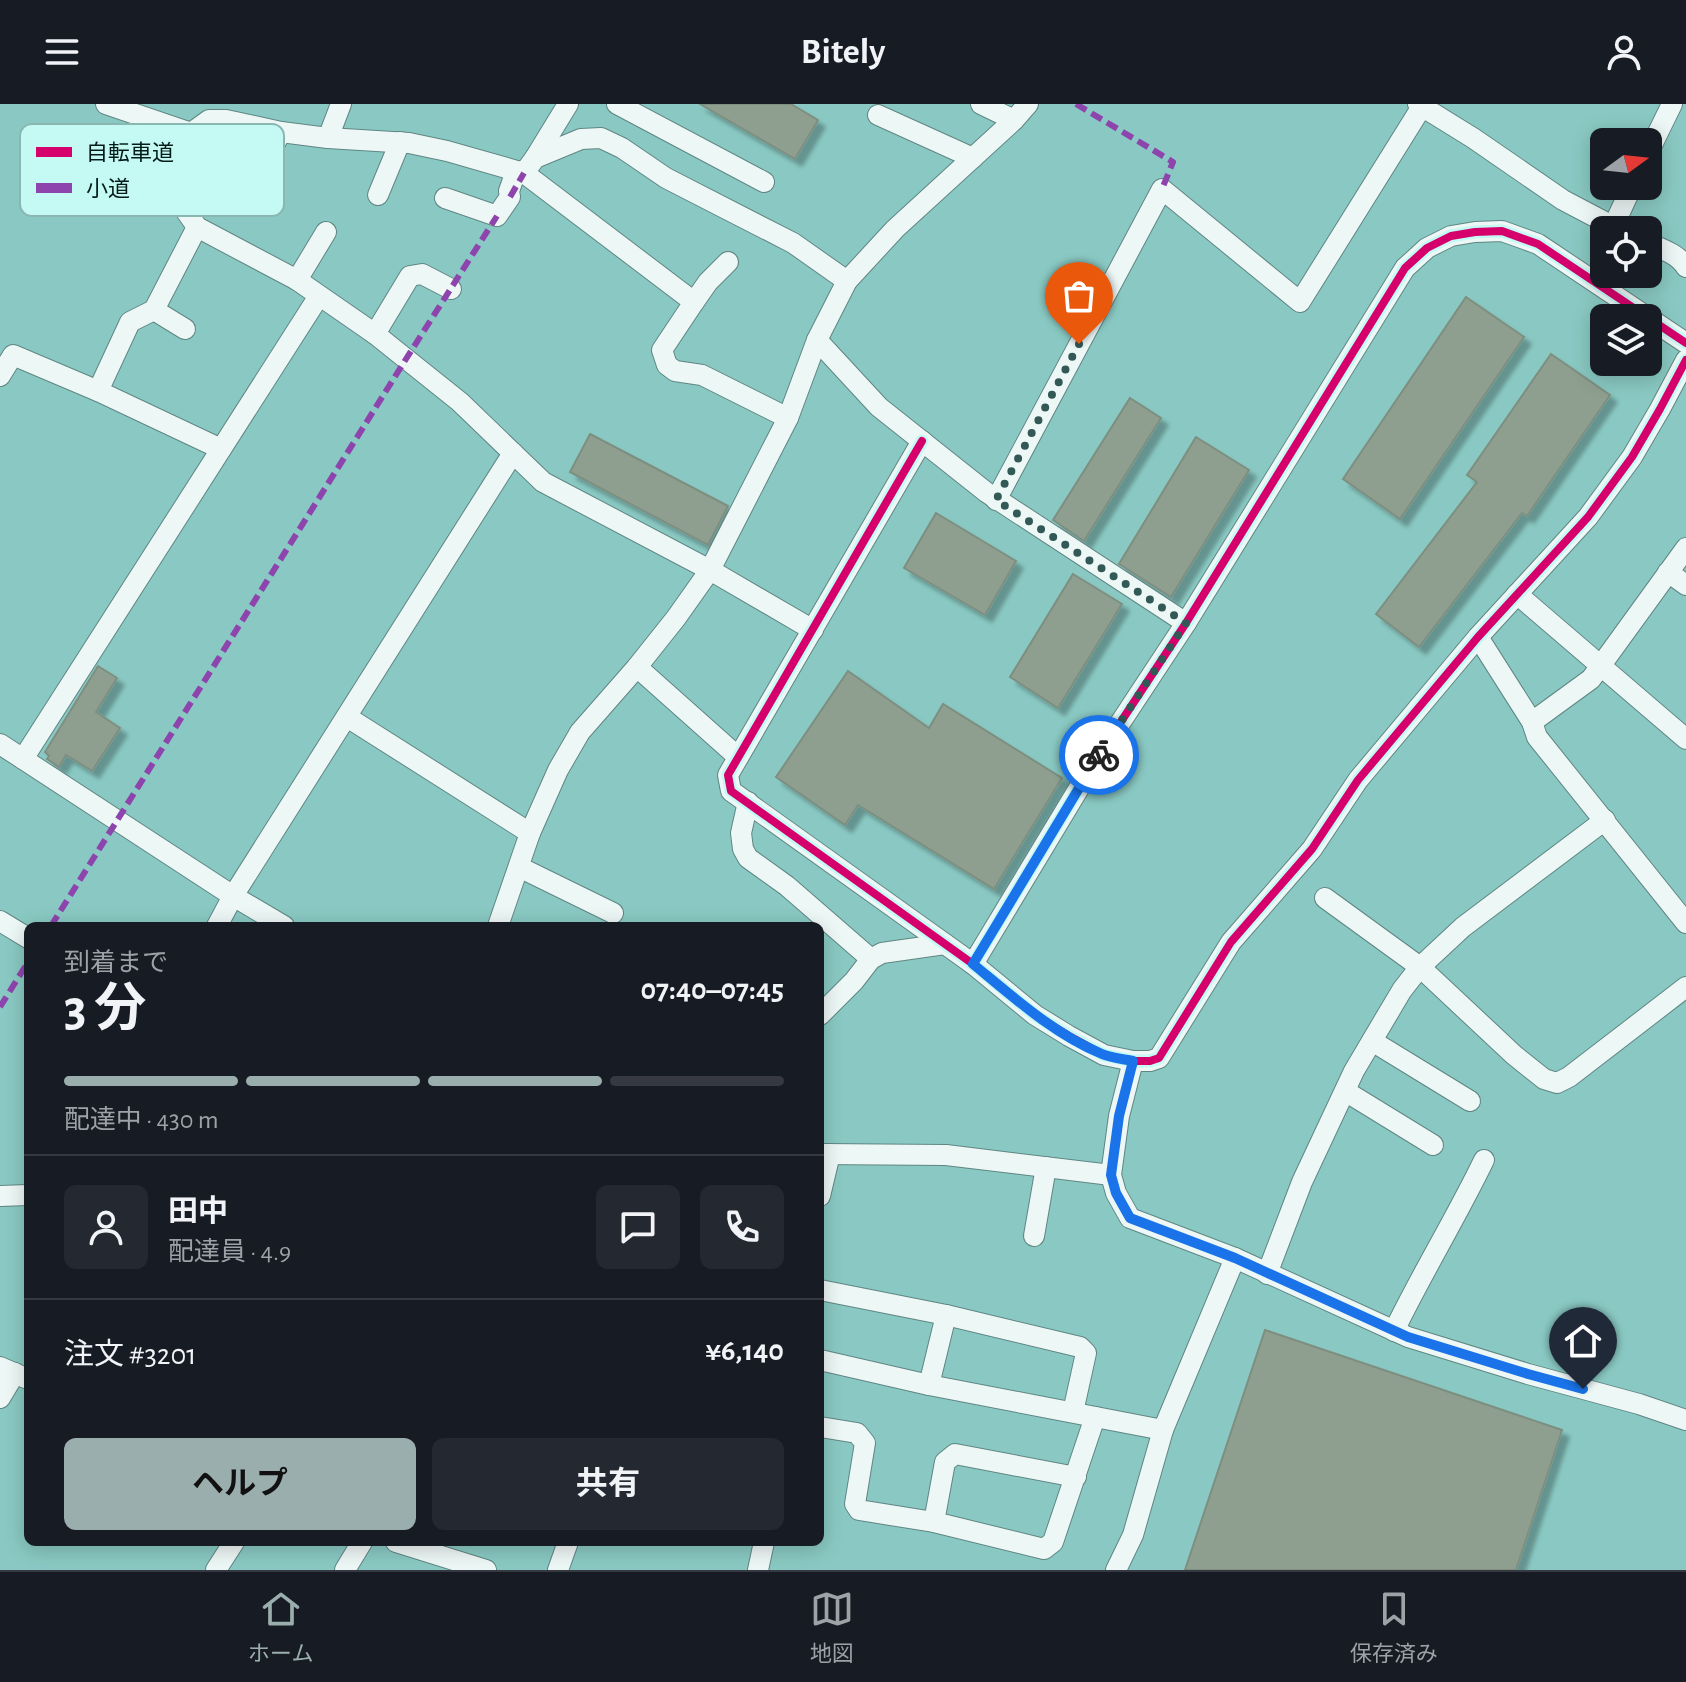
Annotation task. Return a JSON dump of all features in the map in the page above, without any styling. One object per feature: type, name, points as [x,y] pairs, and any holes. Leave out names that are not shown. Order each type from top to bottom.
[{"type":"street","points":[[106,104],[165,124]]},
{"type":"street","points":[[328,138],[341,104]]},
{"type":"street","points":[[445,198],[497,216],[510,197],[509,191],[568,104]]},
{"type":"street","points":[[601,138],[616,104],[764,182]]},
{"type":"street","points":[[981,104],[1014,120]]},
{"type":"street","points":[[499,922],[530,833],[558,770],[580,732],[637,667],[710,570],[788,418],[817,340],[847,281],[895,229],[1028,104]]},
{"type":"street","points":[[1660,128],[1672,104]]},
{"type":"street","points":[[996,500],[1162,189],[1300,302],[1419,106],[1473,138],[1563,200],[1593,216]]},
{"type":"street","points":[[203,124],[229,112],[260,124]]},
{"type":"street","points":[[878,115],[973,158]]},
{"type":"street","points":[[284,132],[400,142],[525,167],[694,302]]},
{"type":"street","points":[[525,167],[581,139],[601,138],[622,148],[666,178],[793,243],[847,281]]},
{"type":"street","points":[[378,195],[400,142]]},
{"type":"street","points":[[189,216],[197,227],[297,280],[375,334],[460,402],[543,482],[710,570],[813,630]]},
{"type":"street","points":[[98,391],[130,322],[154,310],[197,227]]},
{"type":"street","points":[[973,964],[1099,755],[1186,623],[1405,268],[1427,248],[1451,236],[1502,231],[1538,244],[1686,343]]},
{"type":"street","points":[[297,280],[326,232]]},
{"type":"street","points":[[1662,248],[1686,264]]},
{"type":"street","points":[[728,262],[708,282],[662,350],[667,365],[675,371],[702,375],[788,418]]},
{"type":"street","points":[[375,334],[410,276],[422,274],[451,289]]},
{"type":"street","points":[[23,759],[319,296]]},
{"type":"street","points":[[154,310],[185,329]]},
{"type":"street","points":[[817,340],[879,407],[996,500],[1186,623]]},
{"type":"street","points":[[0,376],[13,355],[221,449]]},
{"type":"street","points":[[922,441],[728,775],[731,791],[973,964],[1035,1015],[1104,1055],[1150,1061],[1159,1058],[1231,942],[1312,849],[1358,780],[1478,637],[1588,517],[1632,457],[1686,360]]},
{"type":"street","points":[[219,922],[513,453]]},
{"type":"street","points":[[1532,722],[1591,679],[1686,548]]},
{"type":"street","points":[[1668,572],[1686,585]]},
{"type":"street","points":[[1517,594],[1686,739]]},
{"type":"street","points":[[1478,637],[1532,722],[1537,737],[1686,923]]},
{"type":"street","points":[[637,667],[738,757]]},
{"type":"street","points":[[347,717],[530,833]]},
{"type":"street","points":[[0,744],[277,922]]},
{"type":"street","points":[[748,802],[741,833],[748,858],[787,886],[871,959]]},
{"type":"street","points":[[1267,1274],[1302,1182],[1345,1091],[1402,990],[1420,967],[1463,927],[1605,820]]},
{"type":"street","points":[[519,867],[603,914]]},
{"type":"street","points":[[1325,898],[1420,967],[1514,1055],[1544,1079],[1557,1083],[1686,987]]},
{"type":"street","points":[[0,921],[24,936]]},
{"type":"street","points":[[824,1010],[871,959],[882,953],[945,944]]},
{"type":"street","points":[[1372,1041],[1470,1101]]},
{"type":"street","points":[[1133,1061],[1119,1116],[1111,1175],[1116,1193],[1130,1218],[1235,1258],[1394,1331],[1686,1420]]},
{"type":"street","points":[[1345,1091],[1433,1145]]},
{"type":"street","points":[[825,1154],[946,1155],[1111,1175]]},
{"type":"street","points":[[1394,1331],[1484,1160]]},
{"type":"street","points":[[1034,1236],[1046,1167]]},
{"type":"street","points":[[0,1196],[24,1195]]},
{"type":"street","points":[[1116,1570],[1133,1535],[1163,1430],[1235,1258]]},
{"type":"street","points":[[824,1291],[946,1315],[1080,1347],[1086,1353],[1073,1412]]},
{"type":"street","points":[[929,1385],[946,1315]]},
{"type":"street","points":[[824,1361],[929,1385],[1163,1430]]},
{"type":"street","points":[[0,1398],[14,1373]]},
{"type":"street","points":[[824,1428],[857,1433],[865,1443],[855,1504],[859,1510],[934,1522],[1044,1549],[1053,1542],[1095,1417]]},
{"type":"street","points":[[934,1522],[945,1462],[955,1454],[1076,1477]]},
{"type":"street","points":[[216,1570],[231,1546]]},
{"type":"street","points":[[345,1570],[360,1546]]},
{"type":"street","points":[[406,1546],[455,1565],[486,1570]]},
{"type":"street","points":[[558,1570],[567,1546]]},
{"type":"street","points":[[758,1570],[763,1546]]},
{"type":"building","points":[[700,104],[791,104],[818,120],[795,159]]},
{"type":"building","points":[[1466,297],[1524,337],[1400,519],[1343,479]]},
{"type":"building","points":[[1551,354],[1610,395],[1527,516],[1522,513],[1419,647],[1376,614],[1477,482],[1467,475]]},
{"type":"building","points":[[1130,398],[1161,418],[1084,541],[1053,520]]},
{"type":"building","points":[[590,434],[728,506],[708,545],[570,472]]},
{"type":"building","points":[[1196,437],[1249,470],[1171,597],[1119,564]]},
{"type":"building","points":[[936,513],[1016,561],[985,615],[904,568]]},
{"type":"building","points":[[1073,574],[1122,604],[1058,708],[1010,677]]},
{"type":"building","points":[[98,666],[117,678],[96,712],[120,728],[92,771],[66,755],[59,767],[47,759],[49,756],[45,752]]},
{"type":"building","points":[[848,671],[929,728],[943,704],[1062,778],[994,889],[858,805],[845,825],[776,777]]},
{"type":"building","points":[[1265,1330],[1562,1430],[1516,1570],[1185,1570]]},
{"type":"marked path","points":[[1076,104],[1173,162],[1162,189]]},
{"type":"marked path","points":[[510,197],[524,173]]},
{"type":"marked path","points":[[54,922],[497,216]]},
{"type":"marked path","points":[[0,1007],[24,968]]},
{"type":"cycle path","points":[[973,964],[1099,755],[1186,623],[1405,268],[1427,248],[1451,236],[1502,231],[1538,244],[1686,343]]},
{"type":"cycle path","points":[[922,441],[728,775],[731,791],[973,964],[1035,1015],[1104,1055],[1150,1061],[1159,1058],[1231,942],[1312,849],[1358,780],[1478,637],[1588,517],[1632,457],[1686,360]]},
{"type":"way so far","points":[[1079,344],[996,500],[1186,623],[1099,755]]},
{"type":"route","points":[[1099,755],[973,964],[1035,1015],[1069,1036],[1104,1055],[1133,1061],[1119,1116],[1111,1175],[1116,1193],[1130,1218],[1235,1258],[1408,1337],[1583,1389]]}]
